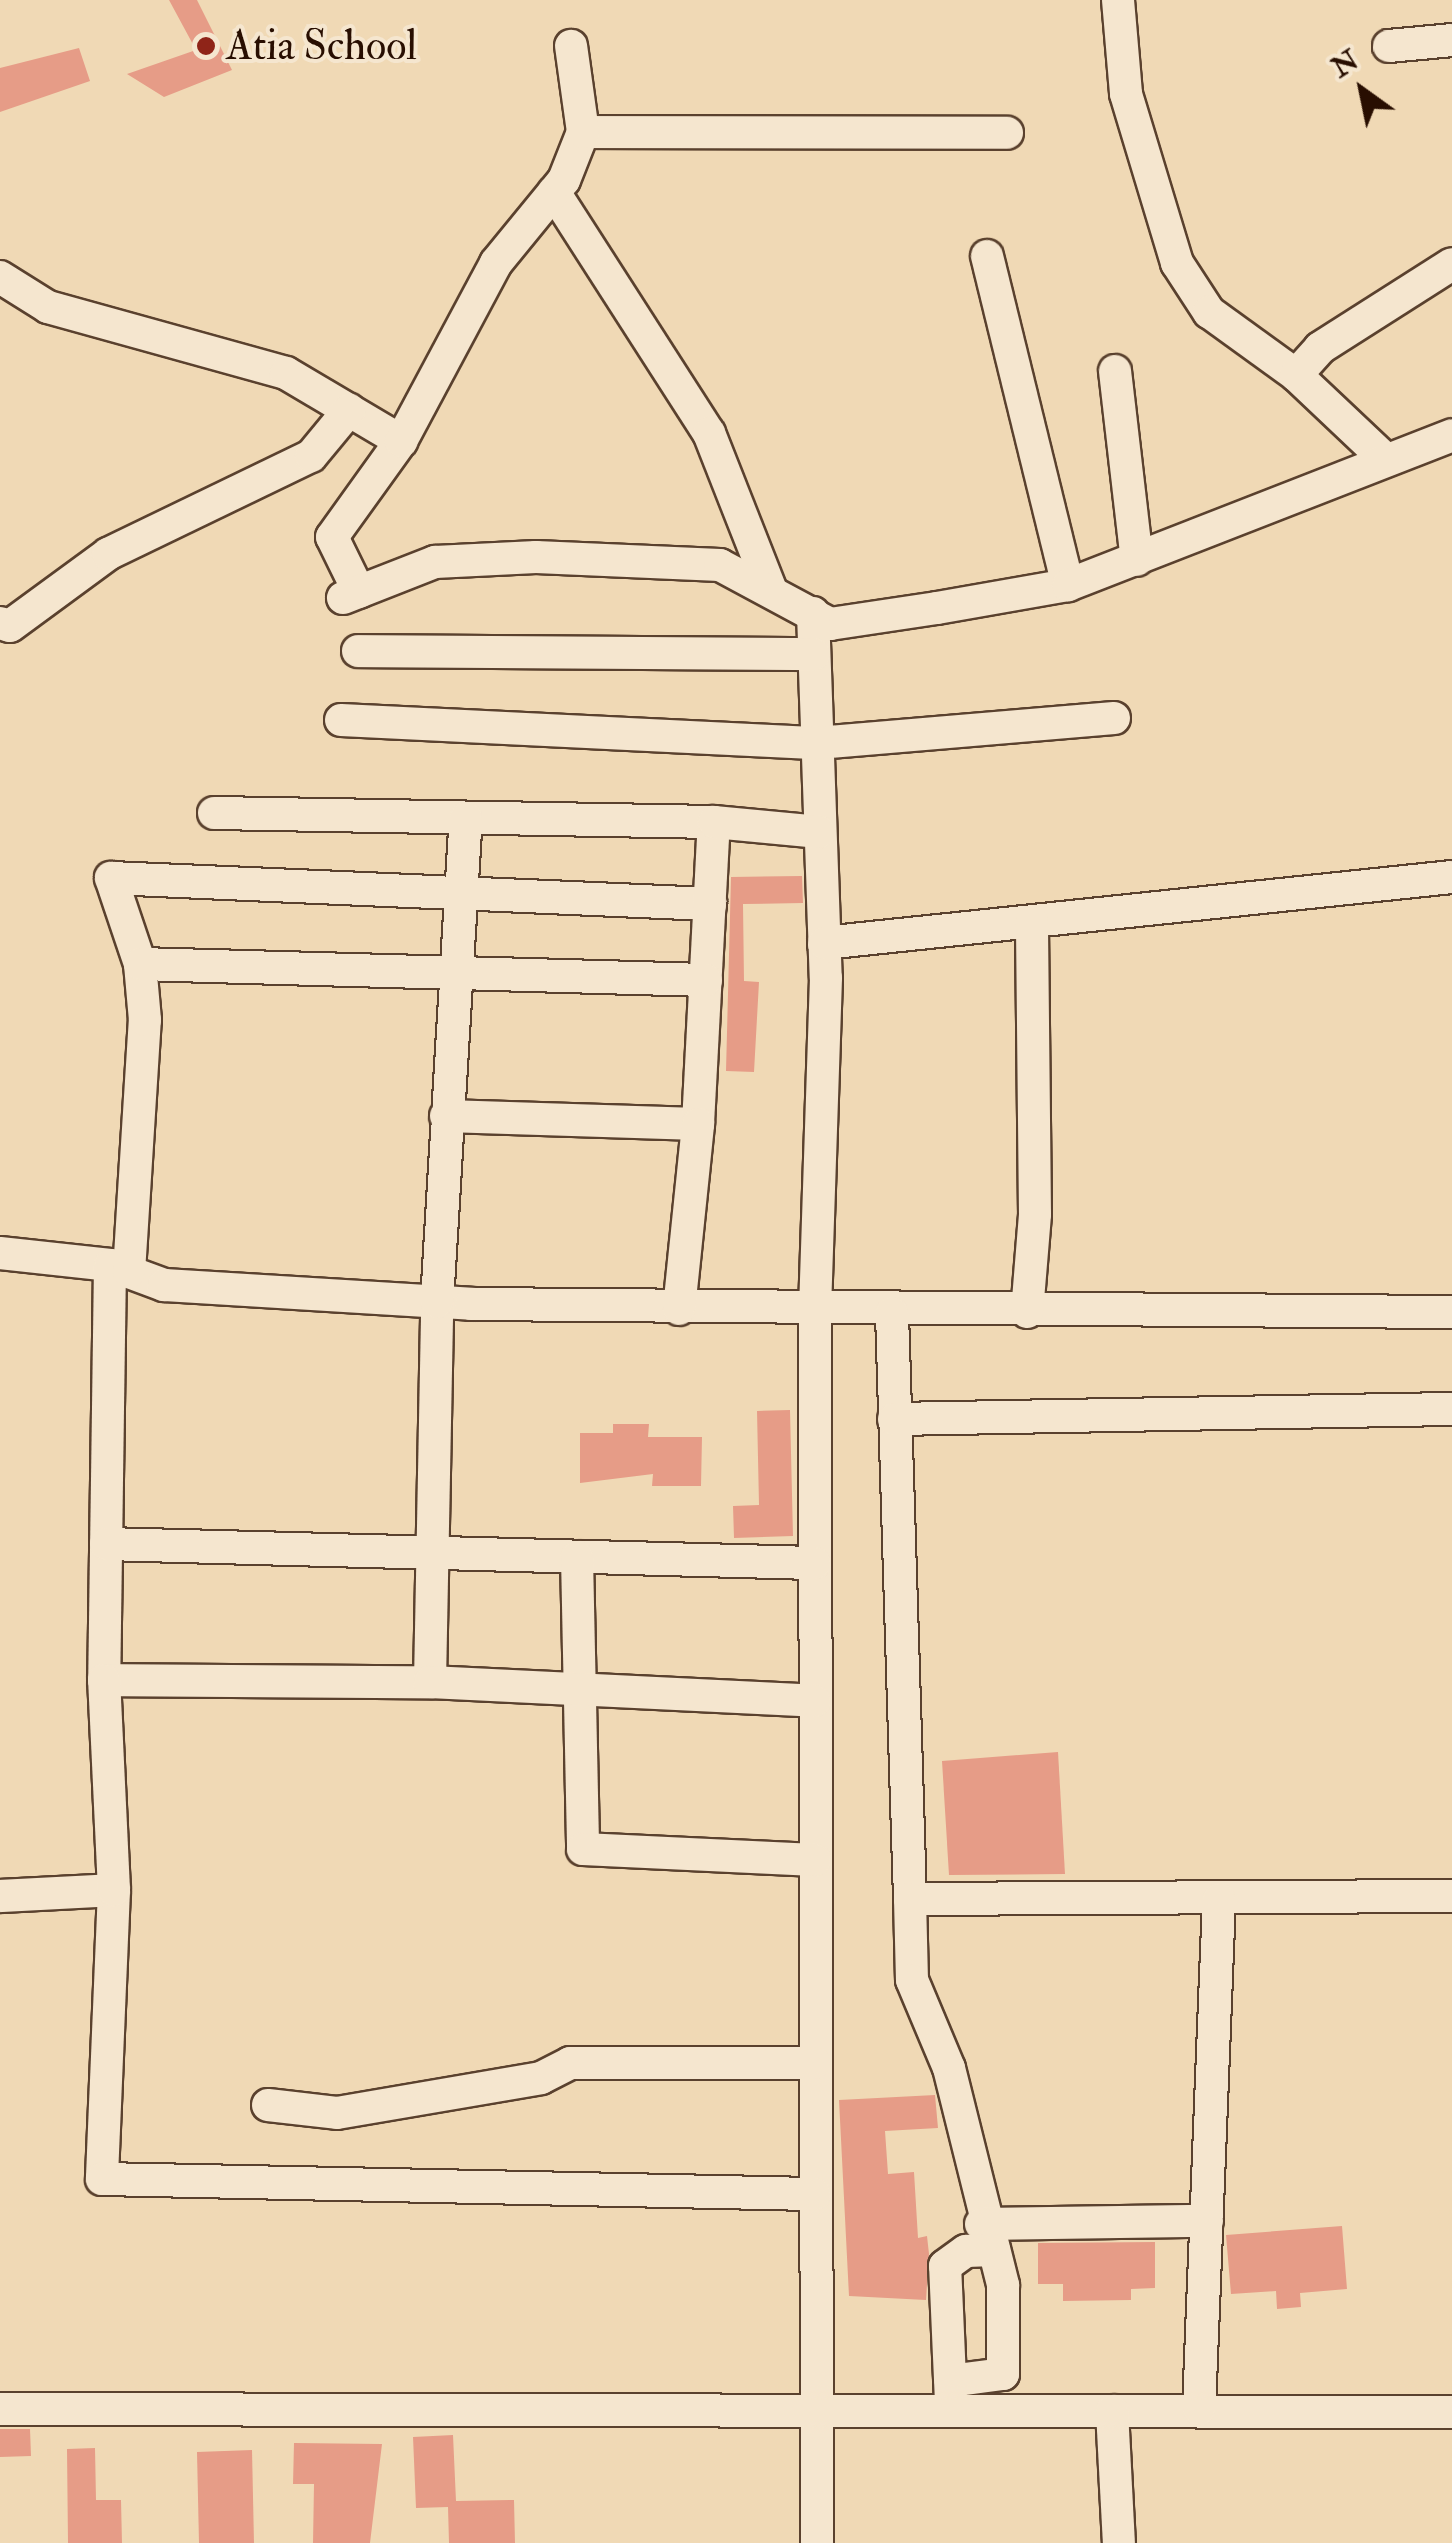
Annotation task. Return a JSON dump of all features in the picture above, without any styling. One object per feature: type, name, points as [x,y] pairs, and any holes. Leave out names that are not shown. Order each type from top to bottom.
[{"type":"street","points":[[1118,0],[1126,94],[1177,263],[1209,312],[1296,375],[1386,460]]},
{"type":"street","points":[[1388,46],[1452,40]]},
{"type":"street","points":[[571,46],[583,132],[554,192],[496,264],[401,441],[332,538],[351,595],[435,562],[536,557],[720,564],[830,624],[1068,585],[1452,435]]},
{"type":"street","points":[[583,132],[1007,132]]},
{"type":"street","points":[[554,192],[708,433],[770,588]]},
{"type":"street","points":[[987,256],[1068,585]]},
{"type":"street","points":[[1296,375],[1320,348],[1452,264]]},
{"type":"street","points":[[0,277],[48,307],[286,372],[401,441]]},
{"type":"street","points":[[1116,371],[1137,560]]},
{"type":"street","points":[[0,623],[10,626],[108,554],[311,456],[350,410]]},
{"type":"street","points":[[812,613],[824,943],[815,1313],[817,2543]]},
{"type":"street","points":[[358,651],[814,654]]},
{"type":"street","points":[[342,720],[816,743],[1114,718]]},
{"type":"street","points":[[214,813],[714,822],[820,832]]},
{"type":"street","points":[[430,1682],[437,1302],[453,974],[466,818]]},
{"type":"street","points":[[679,1310],[698,1124],[714,822]]},
{"type":"street","points":[[824,943],[1452,877]]},
{"type":"street","points":[[710,904],[112,878],[140,964],[145,1020],[119,1269],[106,1544],[104,1680],[114,1890],[102,2179],[815,2194]]},
{"type":"street","points":[[1027,1312],[1036,1214],[1032,922]]},
{"type":"street","points":[[140,964],[706,980]]},
{"type":"street","points":[[446,1116],[698,1124]]},
{"type":"street","points":[[0,1253],[119,1269],[164,1285],[437,1302],[815,1313],[1452,1312]]},
{"type":"street","points":[[892,1312],[912,1980],[958,2098],[988,2237],[1006,2367],[994,2378],[950,2381]]},
{"type":"street","points":[[894,1419],[1452,1409]]},
{"type":"street","points":[[106,1544],[815,1563]]},
{"type":"street","points":[[577,1557],[583,1849],[815,1860]]},
{"type":"street","points":[[104,1680],[430,1682],[815,1701]]},
{"type":"street","points":[[0,1896],[114,1890]]},
{"type":"street","points":[[910,1899],[1452,1896]]},
{"type":"street","points":[[1200,2409],[1219,1899]]},
{"type":"street","points":[[268,2105],[338,2113],[541,2078],[570,2063],[815,2064]]},
{"type":"street","points":[[951,2414],[945,2266],[988,2237],[1206,2221]]},
{"type":"street","points":[[0,2408],[814,2416],[1200,2409],[1452,2412]]},
{"type":"street","points":[[1112,2411],[1119,2543]]},
{"type":"building","name":"Atia School","points":[[169,0],[197,0],[232,70],[164,97],[127,74],[196,50]]},
{"type":"building","points":[[79,48],[90,81],[0,112],[0,68]]},
{"type":"building","points":[[802,876],[803,903],[743,904],[744,981],[759,982],[754,1072],[726,1071],[731,877]]},
{"type":"building","points":[[790,1410],[793,1536],[734,1538],[733,1506],[759,1505],[757,1411]]},
{"type":"building","points":[[613,1424],[649,1424],[648,1437],[702,1437],[701,1486],[652,1486],[653,1474],[580,1483],[580,1433],[613,1433]]},
{"type":"building","points":[[1058,1752],[1065,1874],[949,1875],[942,1761]]},
{"type":"building","points":[[935,2095],[938,2128],[885,2131],[888,2174],[914,2172],[918,2238],[927,2236],[929,2254],[926,2300],[849,2296],[839,2100]]},
{"type":"building","points":[[1342,2226],[1347,2289],[1300,2293],[1301,2307],[1277,2309],[1276,2291],[1231,2294],[1226,2235]]},
{"type":"building","points":[[1155,2242],[1155,2288],[1131,2289],[1131,2300],[1063,2301],[1063,2284],[1038,2284],[1038,2243]]},
{"type":"building","points":[[0,2429],[30,2429],[31,2456],[0,2457]]},
{"type":"building","points":[[453,2435],[456,2501],[514,2500],[515,2543],[449,2543],[448,2507],[416,2508],[413,2437]]},
{"type":"building","points":[[294,2443],[382,2444],[370,2543],[313,2543],[314,2484],[293,2484]]},
{"type":"building","points":[[95,2448],[96,2500],[121,2500],[122,2543],[68,2543],[67,2449]]},
{"type":"building","points":[[252,2450],[254,2543],[199,2543],[197,2452]]},
{"type":"place","name":"Atia School","points":[[206,46]]}]
